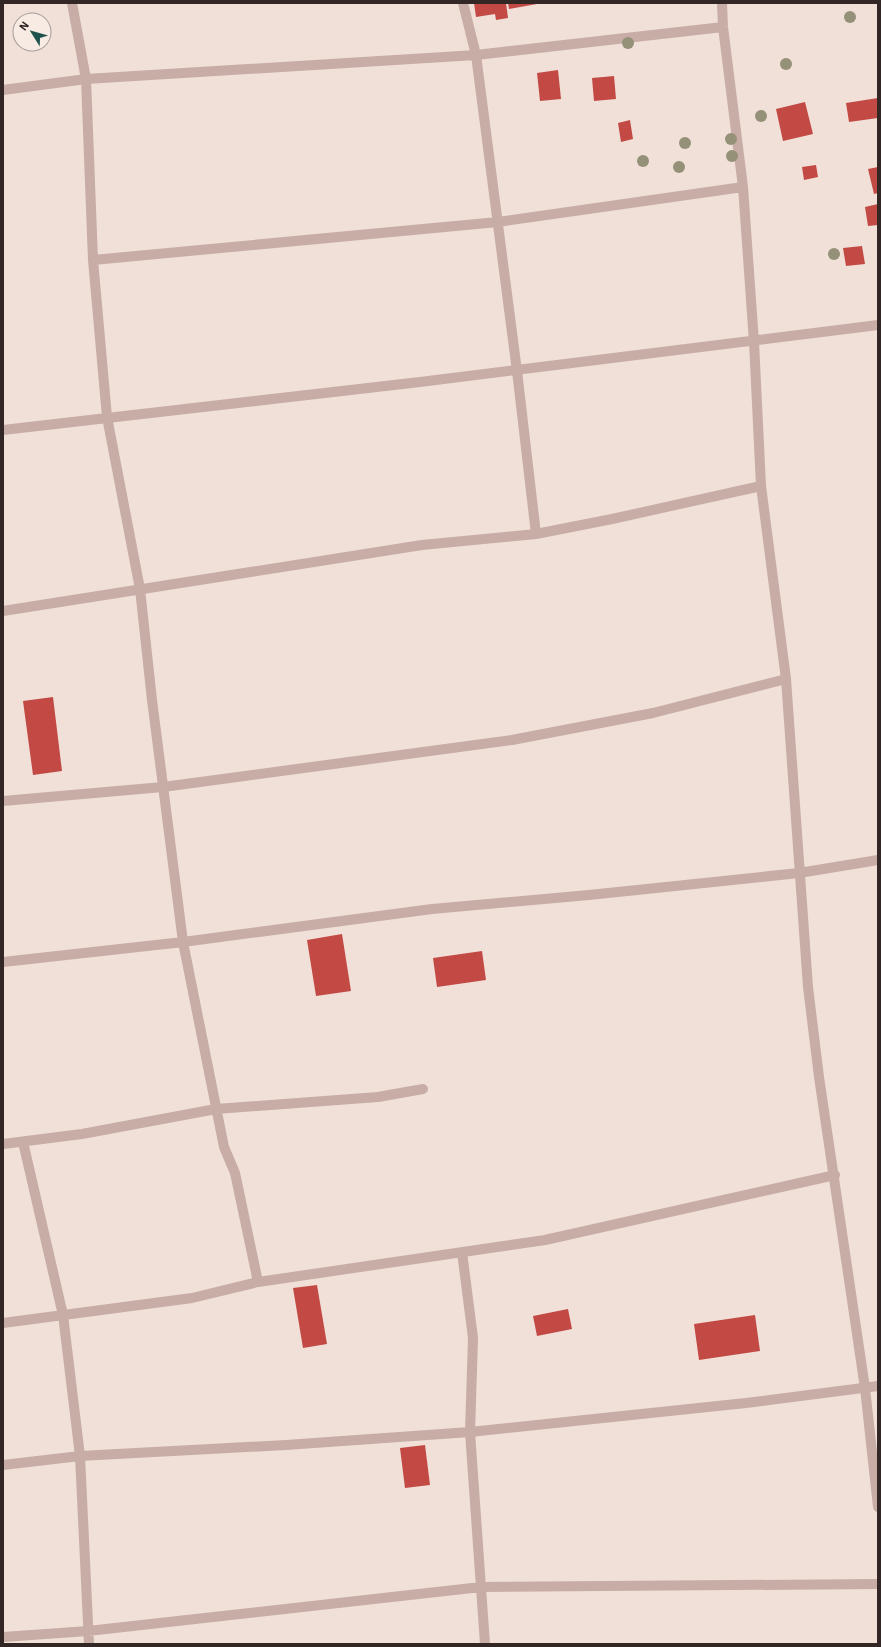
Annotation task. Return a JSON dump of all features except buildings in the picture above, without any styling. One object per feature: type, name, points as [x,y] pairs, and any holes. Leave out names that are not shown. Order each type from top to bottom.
[{"type":"street","points":[[72,3],[86,79],[93,260],[107,417],[140,589],[183,942],[224,1147],[235,1173],[258,1282]]},
{"type":"street","points":[[462,3],[476,55],[518,371],[536,534]]},
{"type":"street","points":[[722,3],[723,28],[743,187],[754,342],[761,486],[786,679],[808,987],[819,1077],[835,1175],[865,1388],[878,1507]]},
{"type":"street","points":[[3,90],[86,79],[476,55],[723,28]]},
{"type":"street","points":[[93,260],[498,222],[743,187]]},
{"type":"street","points":[[3,430],[518,371],[878,326]]},
{"type":"street","points":[[3,611],[422,545],[536,534],[761,486]]},
{"type":"street","points":[[3,801],[163,787],[512,740],[653,713],[786,679]]},
{"type":"street","points":[[3,962],[183,942],[432,909],[589,895],[799,873],[878,860]]},
{"type":"street","points":[[3,1144],[82,1134],[216,1109],[378,1097],[424,1089]]},
{"type":"street","points":[[23,1142],[63,1315],[80,1456],[89,1644]]},
{"type":"street","points":[[3,1323],[192,1298],[258,1282],[545,1240],[835,1175]]},
{"type":"street","points":[[462,1252],[473,1338],[470,1432],[485,1644]]},
{"type":"street","points":[[3,1465],[80,1456],[286,1445],[470,1432],[878,1386]]},
{"type":"street","points":[[3,1637],[88,1631],[481,1588],[878,1584]]}]
